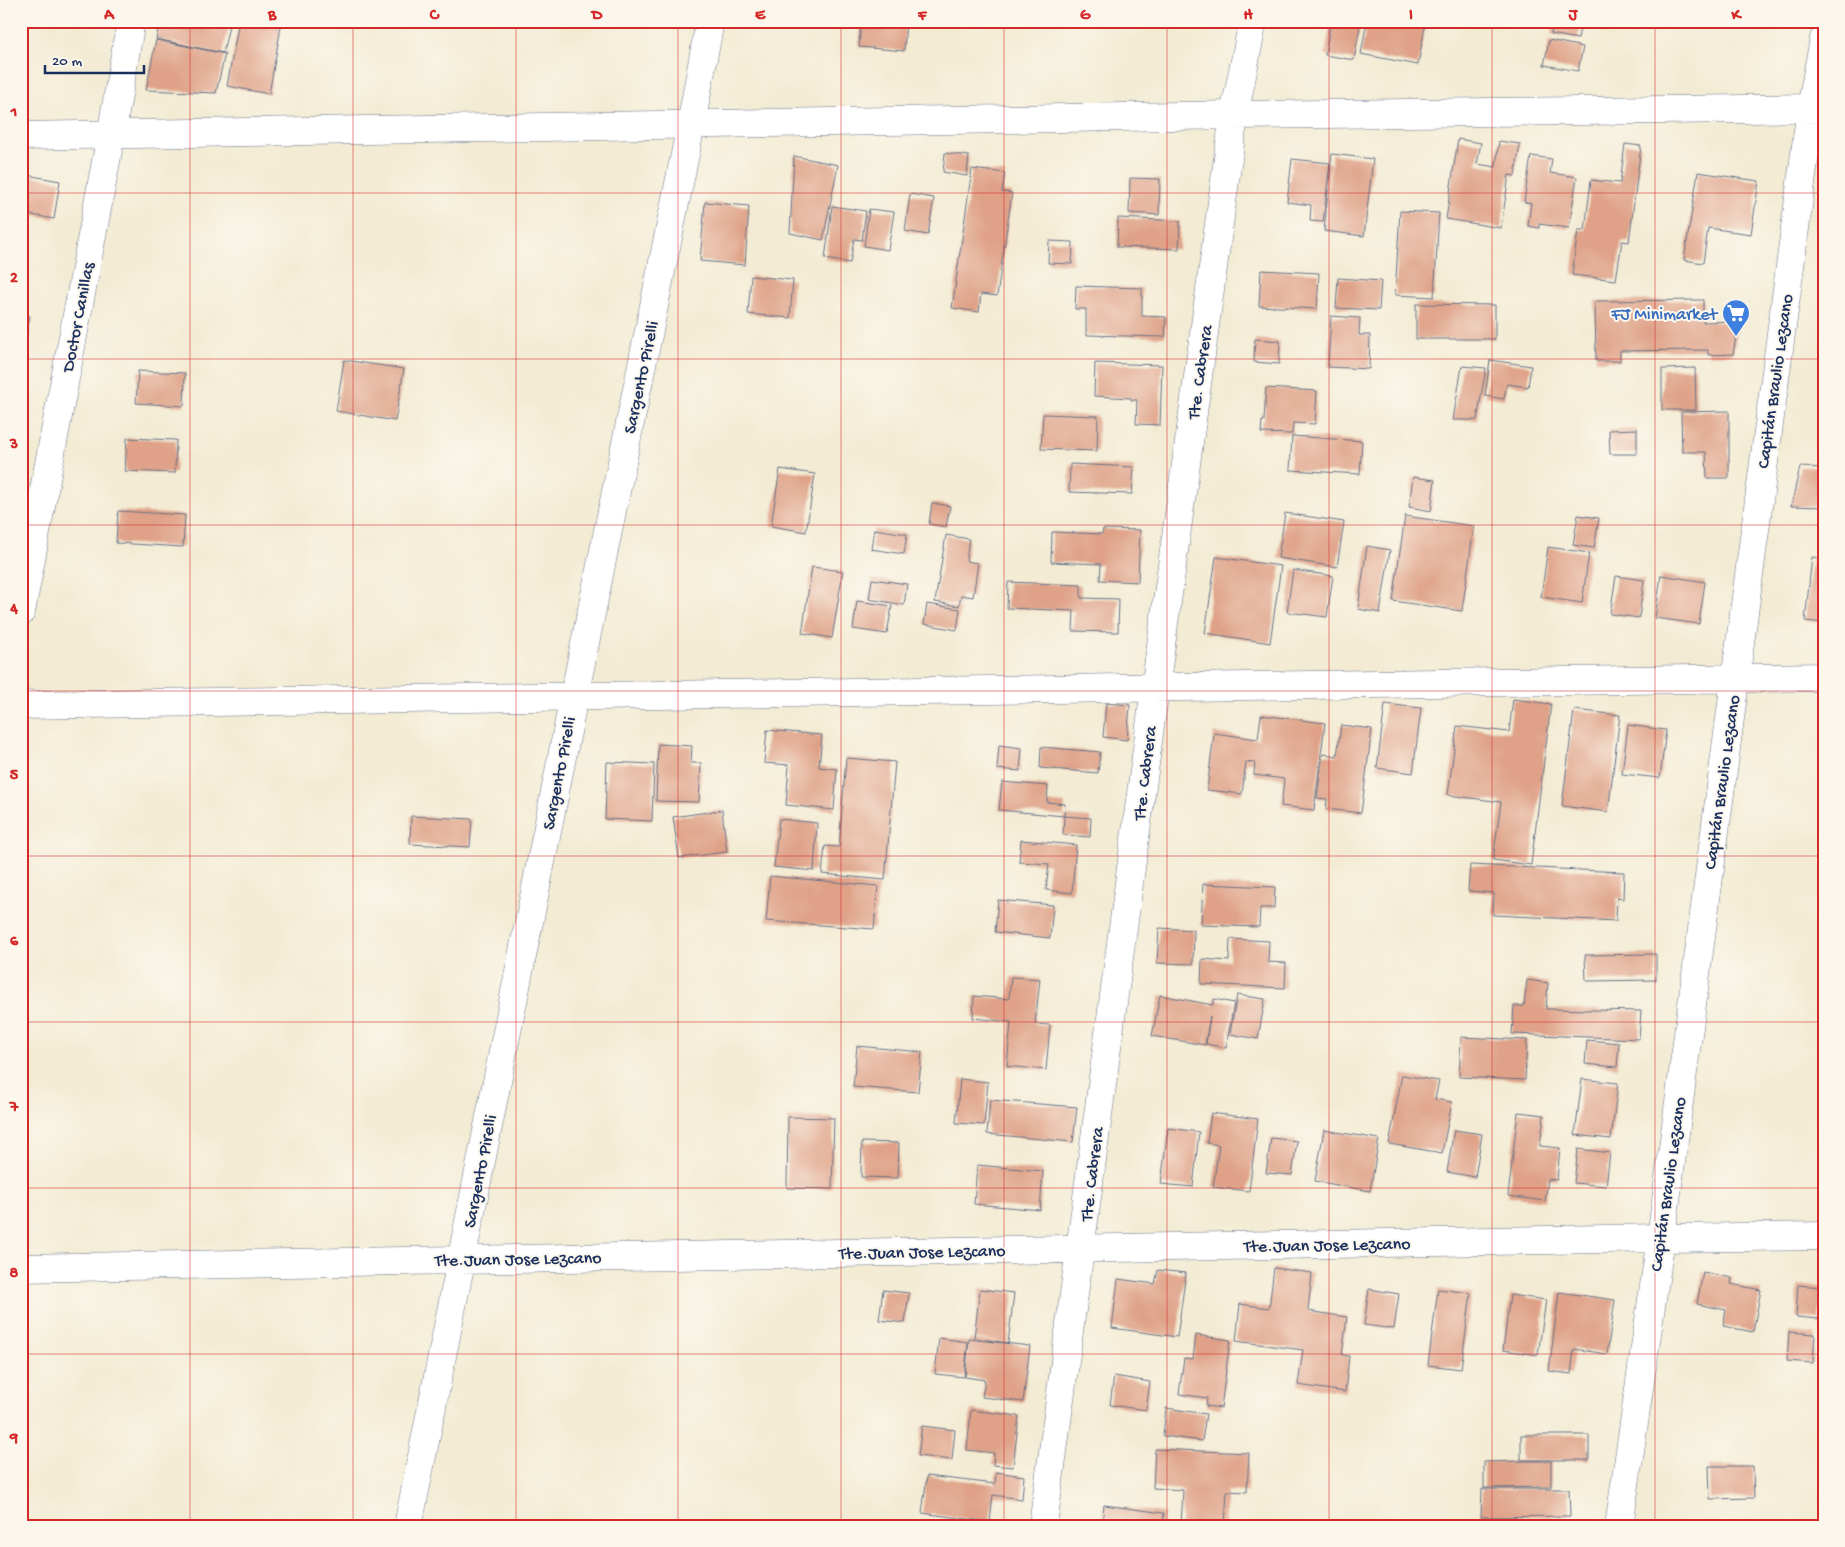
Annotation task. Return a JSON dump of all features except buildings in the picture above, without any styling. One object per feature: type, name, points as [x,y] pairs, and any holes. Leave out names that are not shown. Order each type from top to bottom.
[{"type":"street","name":"Doctor Canillas","points":[[21,612],[111,135],[130,21]]},
{"type":"street","name":"Sargento Pirelli","points":[[408,1526],[574,697],[692,125],[710,21]]},
{"type":"street","name":"Tte. Cabrera","points":[[1044,1526],[1155,689],[1234,115],[1253,21]]},
{"type":"street","name":"Capitán Braulio Lezcano","points":[[1619,1526],[1660,1238],[1735,678],[1817,108],[1824,39]]},
{"type":"street","points":[[21,136],[1234,115],[1817,108]]},
{"type":"street","points":[[21,705],[1155,689],[1824,677]]},
{"type":"street","name":"Tte.Juan Jose Lezcano","points":[[21,1268],[1824,1236]]},
{"type":"place","name":"FJ Minimarket","points":[[1736,337]]}]
